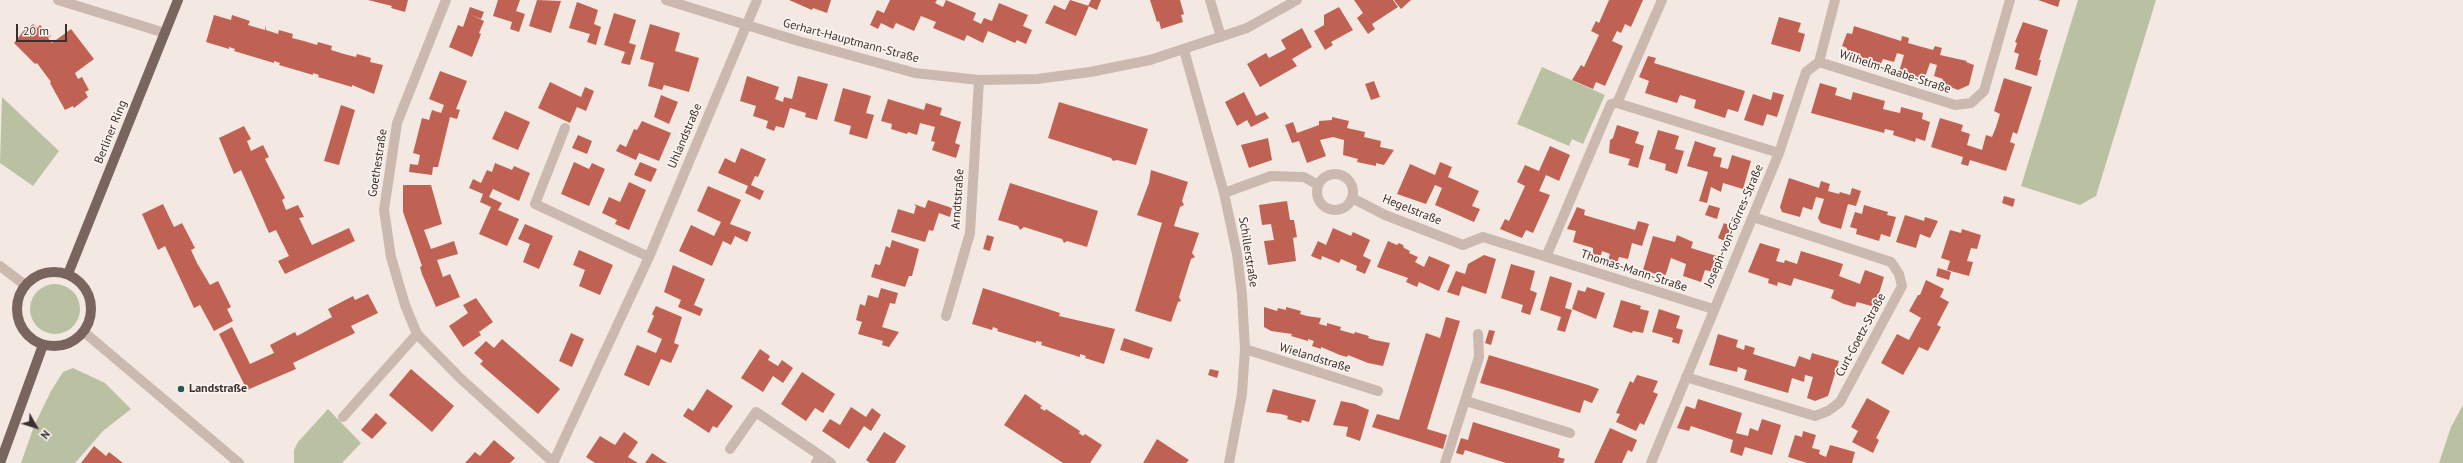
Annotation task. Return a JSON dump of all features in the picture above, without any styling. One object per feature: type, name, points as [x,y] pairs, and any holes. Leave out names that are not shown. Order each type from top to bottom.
[{"type":"main road","name":"Berliner Ring","points":[[68,274],[178,0]]},
{"type":"main road","points":[[56,271],[68,274],[78,280],[86,288],[90,299],[89,322],[84,332],[66,345],[43,345],[28,335],[18,320],[16,308],[19,296],[25,285],[34,277],[45,272],[56,271]]},
{"type":"main road","points":[[0,463],[43,345]]},
{"type":"street","points":[[58,0],[165,33]]},
{"type":"street","name":"Goethestraße","points":[[446,0],[397,123],[384,210],[390,257],[405,305],[417,334],[477,393],[554,463]]},
{"type":"street","name":"Gerhart-Hauptmann-Straße","points":[[666,0],[746,25],[915,73],[979,80],[1032,80],[1090,72],[1150,60],[1247,28],[1297,0]]},
{"type":"street","name":"Uhlandstraße","points":[[554,463],[649,257],[757,0]]},
{"type":"street","points":[[1210,0],[1221,37]]},
{"type":"street","points":[[1617,103],[1662,0]]},
{"type":"street","points":[[1819,62],[1835,0]]},
{"type":"street","name":"Wilhelm-Raabe-Straße","points":[[1819,62],[1955,105],[1971,103],[1984,91],[2010,0]]},
{"type":"street","name":"Schillerstraße","points":[[1184,50],[1224,193],[1237,254],[1245,349],[1242,394],[1229,463]]},
{"type":"street","name":"Joseph-von-Görres-Straße","points":[[1651,463],[1713,309],[1779,154],[1806,72],[1819,62]]},
{"type":"street","name":"Arndtstraße","points":[[946,316],[970,233],[979,80]]},
{"type":"street","points":[[1546,257],[1611,104],[1617,103],[1779,154]]},
{"type":"street","points":[[565,128],[535,204],[649,257]]},
{"type":"street","points":[[1338,174],[1349,180],[1352,186],[1352,198],[1344,208],[1332,210],[1326,208],[1318,198],[1318,186],[1326,176],[1338,174]]},
{"type":"street","points":[[1224,193],[1271,176],[1304,177],[1318,186]]},
{"type":"street","name":"Hegelstraße","points":[[1352,198],[1385,215],[1463,245]]},
{"type":"street","name":"Curt-Goetz-Straße","points":[[1686,377],[1815,416],[1828,411],[1840,402],[1902,286],[1899,274],[1891,262],[1753,217]]},
{"type":"street","name":"Thomas-Mann-Straße","points":[[1463,245],[1483,237],[1713,309]]},
{"type":"street","points":[[0,266],[25,285]]},
{"type":"street","points":[[84,332],[240,463]]},
{"type":"street","points":[[343,417],[417,334]]},
{"type":"street","points":[[1445,463],[1479,357],[1478,334]]},
{"type":"street","name":"Wielandstraße","points":[[1245,349],[1378,391]]},
{"type":"street","points":[[1466,401],[1570,433]]},
{"type":"street","points":[[730,449],[756,412],[818,460],[831,463]]},
{"type":"green space","points":[[2078,0],[2156,0],[2096,196],[2080,205],[2021,186]]},
{"type":"green space","points":[[1542,67],[1605,95],[1583,144],[1572,139],[1569,146],[1517,124]]},
{"type":"green space","points":[[2,97],[59,151],[33,186],[0,163]]},
{"type":"green space","points":[[50,284],[60,284],[73,291],[80,304],[80,314],[73,327],[60,334],[50,334],[41,330],[34,323],[30,314],[30,304],[34,295],[41,288]]},
{"type":"green space","points":[[73,368],[105,383],[131,409],[103,431],[75,463],[21,463],[34,426],[51,391],[63,372]]},
{"type":"green space","points":[[2463,405],[2463,463],[2439,463],[2451,427]]},
{"type":"green space","points":[[328,409],[361,443],[342,463],[294,463],[294,450],[298,442]]},
{"type":"building","points":[[368,0],[408,0],[405,12],[391,8],[392,6]]},
{"type":"building","points":[[498,0],[520,0],[516,11],[525,14],[519,32],[510,29],[512,22],[493,16]]},
{"type":"building","points":[[537,0],[561,1],[551,33],[529,26]]},
{"type":"building","points":[[789,0],[831,0],[827,13],[813,8],[812,10]]},
{"type":"building","points":[[890,0],[937,0],[935,3],[943,7],[946,0],[976,13],[973,20],[981,24],[984,18],[992,21],[999,3],[1028,15],[1023,26],[1032,30],[1026,44],[1017,40],[1015,43],[988,31],[983,43],[967,35],[964,41],[933,28],[936,22],[921,16],[914,31],[896,23],[893,29],[881,23],[878,29],[870,25],[877,10],[884,13]]},
{"type":"building","points":[[1070,0],[1089,6],[1076,36],[1045,23],[1054,5],[1065,10]]},
{"type":"building","points":[[1091,0],[1101,0],[1097,10],[1088,6]]},
{"type":"building","points":[[1150,0],[1180,0],[1184,14],[1181,15],[1183,22],[1161,29],[1159,21],[1157,22]]},
{"type":"building","points":[[1354,0],[1393,0],[1398,7],[1372,24],[1375,29],[1368,34],[1357,18],[1363,13]]},
{"type":"building","points":[[1394,0],[1411,0],[1401,9]]},
{"type":"building","points":[[1609,0],[1643,0],[1631,27],[1625,24],[1621,33],[1617,31],[1612,41],[1623,46],[1605,86],[1596,82],[1593,89],[1572,80],[1581,65],[1584,67],[1599,35],[1591,31],[1596,21],[1599,23]]},
{"type":"building","points":[[2038,0],[2060,0],[2058,7]]},
{"type":"building","points":[[577,2],[598,10],[594,24],[601,27],[596,45],[587,42],[590,34],[569,28]]},
{"type":"building","points":[[470,7],[484,12],[481,19],[471,15],[484,21],[479,33],[481,34],[472,57],[449,47],[458,25],[463,27]]},
{"type":"building","points":[[1339,7],[1353,30],[1331,42],[1333,45],[1325,50],[1314,31],[1324,25],[1324,15]]},
{"type":"building","points":[[614,13],[636,20],[629,43],[636,45],[630,65],[621,63],[625,52],[604,45]]},
{"type":"building","points":[[214,15],[231,20],[232,15],[250,21],[248,25],[265,30],[266,25],[266,30],[278,34],[279,30],[293,34],[292,38],[317,45],[318,42],[332,46],[331,50],[344,54],[356,57],[357,54],[371,58],[370,62],[383,65],[374,94],[352,85],[352,87],[318,77],[319,75],[313,73],[313,75],[279,65],[280,63],[274,61],[274,63],[234,51],[235,49],[229,47],[229,49],[206,42]]},
{"type":"building","points":[[1779,17],[1801,23],[1798,32],[1805,34],[1800,52],[1771,44]]},
{"type":"building","points":[[2023,22],[2048,30],[2039,60],[2041,60],[2037,76],[2015,69],[2019,54],[2014,52],[2017,43],[2015,42]]},
{"type":"building","points":[[33,24],[37,28],[40,25],[51,36],[48,38],[52,43],[71,29],[94,59],[75,73],[78,79],[82,77],[89,90],[85,92],[88,97],[74,108],[73,106],[65,110],[50,83],[51,82],[37,63],[35,64],[14,43],[25,29],[26,30]]},
{"type":"building","points":[[650,24],[680,33],[675,51],[699,58],[689,92],[664,85],[662,90],[648,86],[654,63],[640,59]]},
{"type":"building","points":[[1854,26],[1901,41],[1902,36],[1909,38],[1908,43],[1933,50],[1935,46],[1942,48],[1940,55],[1967,61],[1966,62],[1974,65],[1969,85],[1958,90],[1941,83],[1943,79],[1934,76],[1937,65],[1930,63],[1924,80],[1899,72],[1904,55],[1897,53],[1894,62],[1883,59],[1880,66],[1845,56],[1847,48],[1842,46],[1847,33],[1852,34]]},
{"type":"building","points":[[1302,28],[1312,47],[1292,59],[1297,66],[1260,87],[1247,64],[1266,53],[1269,58],[1286,49],[1281,40]]},
{"type":"building","points":[[1648,56],[1656,58],[1654,63],[1745,91],[1738,112],[1728,109],[1725,118],[1694,108],[1696,100],[1687,97],[1680,95],[1677,103],[1645,93],[1649,81],[1639,77]]},
{"type":"building","points":[[440,71],[467,81],[456,109],[460,110],[457,119],[450,117],[438,167],[433,167],[432,175],[409,172],[410,164],[418,165],[420,155],[413,153],[422,118],[429,120],[432,110],[441,113],[444,105],[429,99]]},
{"type":"building","points":[[747,76],[779,87],[775,99],[783,102],[784,97],[792,99],[798,76],[828,84],[817,120],[805,117],[806,113],[790,108],[784,128],[776,126],[774,131],[766,128],[768,121],[753,116],[756,106],[740,101]]},
{"type":"building","points":[[2004,78],[2032,87],[2017,134],[2013,132],[2010,142],[2015,144],[2006,171],[1970,160],[1968,166],[1961,164],[1963,157],[1931,147],[1940,118],[1963,125],[1961,131],[1970,134],[1967,145],[1982,150],[1986,135],[1992,137],[2000,114],[1994,111]]},
{"type":"building","points":[[1374,81],[1380,97],[1371,100],[1365,84]]},
{"type":"building","points":[[550,82],[581,97],[585,87],[594,91],[586,111],[577,107],[570,123],[538,108]]},
{"type":"building","points":[[1820,83],[1837,88],[1835,95],[1851,100],[1853,92],[1885,101],[1883,109],[1900,113],[1901,107],[1923,113],[1922,119],[1930,122],[1925,141],[1916,138],[1915,142],[1893,135],[1894,131],[1885,129],[1884,133],[1811,113]]},
{"type":"building","points":[[843,88],[871,96],[866,113],[874,115],[867,139],[849,134],[851,126],[834,121]]},
{"type":"building","points":[[1244,92],[1256,116],[1265,112],[1269,118],[1251,127],[1247,120],[1237,126],[1225,102]]},
{"type":"building","points":[[1773,92],[1784,95],[1777,117],[1767,114],[1763,126],[1744,120],[1753,94],[1771,100]]},
{"type":"building","points":[[661,95],[678,102],[669,124],[654,117]]},
{"type":"building","points":[[888,99],[924,110],[926,103],[942,108],[940,115],[961,122],[955,143],[960,145],[956,158],[932,150],[935,142],[931,141],[935,127],[920,123],[917,135],[908,132],[907,134],[891,129],[892,124],[881,121]]},
{"type":"building","points":[[1059,102],[1148,129],[1136,165],[1117,160],[1113,161],[1111,158],[1048,138]]},
{"type":"building","points":[[341,105],[355,110],[339,165],[324,161]]},
{"type":"building","points":[[505,111],[530,122],[518,150],[492,139]]},
{"type":"building","points":[[1332,117],[1349,121],[1347,128],[1365,132],[1364,137],[1381,141],[1380,147],[1394,150],[1384,165],[1376,163],[1376,166],[1357,162],[1358,159],[1343,155],[1344,140],[1333,137],[1320,140],[1326,156],[1307,163],[1299,141],[1292,143],[1285,125],[1293,122],[1297,133],[1319,125],[1319,121],[1332,120]]},
{"type":"building","points":[[642,121],[671,133],[659,161],[639,153],[636,160],[616,151],[620,144],[626,147],[634,129],[637,130]]},
{"type":"building","points":[[1617,125],[1639,132],[1635,143],[1644,146],[1638,168],[1628,165],[1630,159],[1609,153],[1610,140],[1613,138]]},
{"type":"building","points":[[244,126],[251,139],[247,141],[251,151],[263,145],[269,157],[265,159],[285,198],[282,200],[286,210],[298,205],[304,217],[299,218],[312,245],[349,228],[355,241],[285,274],[278,261],[289,256],[276,230],[269,233],[241,170],[234,174],[219,138]]},
{"type":"building","points":[[1658,130],[1679,136],[1675,149],[1684,151],[1677,174],[1665,170],[1666,164],[1649,159]]},
{"type":"building","points":[[578,135],[592,141],[587,154],[572,148]]},
{"type":"building","points":[[1268,138],[1272,160],[1249,168],[1241,145]]},
{"type":"building","points":[[1695,141],[1716,148],[1713,156],[1722,158],[1720,167],[1728,169],[1732,155],[1751,161],[1743,189],[1723,183],[1721,192],[1711,187],[1707,203],[1699,201],[1708,172],[1687,166]]},
{"type":"building","points":[[1550,146],[1570,155],[1559,181],[1546,175],[1539,191],[1550,195],[1533,233],[1526,230],[1522,238],[1500,229],[1505,219],[1509,221],[1525,186],[1517,182],[1525,165],[1539,171]]},
{"type":"building","points":[[741,148],[766,159],[758,177],[755,176],[751,185],[764,191],[760,200],[745,193],[748,186],[718,173],[725,158],[735,163]]},
{"type":"building","points":[[574,162],[589,169],[592,163],[605,169],[589,206],[561,194]]},
{"type":"building","points":[[640,162],[657,169],[651,182],[634,175]]},
{"type":"building","points":[[1440,162],[1452,167],[1448,177],[1479,191],[1472,206],[1480,209],[1474,222],[1435,205],[1442,188],[1435,185],[1426,204],[1397,194],[1410,164],[1435,175]]},
{"type":"building","points":[[495,163],[512,170],[514,166],[530,173],[519,201],[493,189],[489,197],[502,203],[498,210],[519,219],[507,246],[479,234],[491,207],[480,202],[483,194],[469,188],[473,179],[481,183],[487,170],[492,172]]},
{"type":"building","points":[[1151,170],[1188,182],[1182,201],[1184,205],[1180,207],[1174,226],[1199,233],[1192,253],[1195,257],[1191,259],[1179,297],[1181,301],[1178,302],[1171,322],[1135,311],[1162,223],[1137,215],[1149,183]]},
{"type":"building","points":[[1789,178],[1819,188],[1821,181],[1830,184],[1828,191],[1839,194],[1840,192],[1850,195],[1852,188],[1861,191],[1856,206],[1848,204],[1841,229],[1821,223],[1818,218],[1824,199],[1816,197],[1812,210],[1803,207],[1800,217],[1782,212],[1780,207]]},
{"type":"building","points":[[629,182],[646,190],[629,230],[615,224],[617,220],[602,213],[609,197],[620,202]]},
{"type":"building","points":[[1010,183],[1098,211],[1087,247],[1067,241],[1064,243],[1062,239],[1024,227],[1020,230],[1018,226],[998,220]]},
{"type":"building","points":[[403,185],[431,185],[442,224],[424,230],[431,249],[454,241],[458,254],[437,260],[443,277],[450,274],[460,297],[436,307],[422,274],[420,267],[422,266],[403,212]]},
{"type":"building","points":[[708,186],[741,200],[730,224],[751,232],[747,242],[735,236],[731,245],[723,241],[712,266],[679,251],[691,225],[714,236],[721,222],[697,211]]},
{"type":"building","points":[[2004,196],[2015,199],[2013,207],[2002,203]]},
{"type":"building","points":[[928,200],[952,208],[950,217],[939,213],[933,231],[929,230],[925,242],[891,232],[898,209],[914,214],[916,206],[914,204],[925,208]]},
{"type":"building","points":[[1287,201],[1290,220],[1294,220],[1297,237],[1293,238],[1296,261],[1268,265],[1264,241],[1274,240],[1271,224],[1262,225],[1259,205]]},
{"type":"building","points":[[163,204],[174,227],[182,223],[195,248],[191,250],[210,285],[218,281],[231,307],[227,309],[233,321],[214,331],[200,305],[194,308],[165,246],[158,250],[142,214]]},
{"type":"building","points":[[1709,205],[1720,208],[1717,219],[1705,215]]},
{"type":"building","points":[[1864,205],[1888,212],[1887,215],[1896,217],[1890,237],[1881,234],[1879,241],[1856,234],[1857,229],[1850,227],[1855,212],[1862,214]]},
{"type":"building","points":[[1577,207],[1585,210],[1584,215],[1635,230],[1638,221],[1649,224],[1642,246],[1632,243],[1628,259],[1619,257],[1617,263],[1608,260],[1610,254],[1602,251],[1601,255],[1593,255],[1593,248],[1573,242],[1576,231],[1567,229]]},
{"type":"building","points":[[1905,215],[1924,221],[1925,217],[1938,221],[1930,238],[1920,234],[1916,248],[1896,242]]},
{"type":"building","points":[[1724,223],[1733,227],[1727,242],[1718,238]]},
{"type":"building","points":[[525,224],[553,236],[539,269],[523,262],[530,244],[518,239]]},
{"type":"building","points":[[1333,228],[1351,236],[1353,232],[1370,240],[1363,256],[1371,260],[1365,274],[1356,270],[1357,266],[1341,259],[1339,263],[1322,256],[1321,260],[1311,256],[1318,241],[1326,245]]},
{"type":"building","points":[[1962,229],[1981,235],[1977,249],[1971,248],[1967,261],[1973,262],[1969,276],[1947,270],[1950,261],[1941,258],[1950,230],[1961,233]]},
{"type":"building","points":[[987,235],[994,237],[990,251],[983,249]]},
{"type":"building","points":[[1677,235],[1693,242],[1691,248],[1720,257],[1713,272],[1705,270],[1701,282],[1683,276],[1686,264],[1671,258],[1665,277],[1643,270],[1653,236],[1675,242]]},
{"type":"building","points":[[892,240],[919,249],[912,276],[909,276],[905,287],[871,277],[875,264],[880,265],[886,246],[890,248]]},
{"type":"building","points":[[1388,241],[1397,245],[1399,243],[1403,245],[1404,248],[1410,251],[1409,253],[1418,257],[1415,262],[1424,267],[1429,256],[1450,265],[1439,291],[1419,282],[1417,287],[1406,282],[1408,278],[1377,267]]},
{"type":"building","points":[[1760,243],[1780,249],[1776,261],[1784,263],[1785,260],[1797,264],[1801,251],[1843,264],[1839,276],[1860,284],[1865,270],[1884,277],[1875,307],[1857,302],[1855,307],[1844,304],[1831,298],[1834,290],[1794,278],[1791,286],[1778,282],[1777,286],[1768,283],[1769,279],[1748,272]]},
{"type":"building","points":[[579,250],[613,265],[600,295],[579,286],[585,270],[573,265]]},
{"type":"building","points":[[1484,255],[1496,259],[1486,294],[1462,286],[1459,296],[1447,292],[1456,271],[1465,274],[1468,264]]},
{"type":"building","points":[[1511,264],[1535,271],[1530,290],[1537,293],[1530,315],[1521,312],[1523,305],[1501,298]]},
{"type":"building","points":[[673,265],[705,279],[694,305],[703,309],[700,316],[678,307],[681,300],[664,292]]},
{"type":"building","points":[[1938,268],[1951,272],[1949,280],[1936,276]]},
{"type":"building","points":[[1550,276],[1572,283],[1565,308],[1572,310],[1565,332],[1557,330],[1561,317],[1540,310]]},
{"type":"building","points":[[1926,280],[1944,289],[1940,297],[1949,302],[1937,325],[1941,327],[1928,351],[1919,347],[1903,375],[1881,363],[1897,334],[1909,340],[1921,318],[1909,311],[1918,295],[1920,295]]},
{"type":"building","points":[[1587,287],[1605,293],[1596,319],[1572,309],[1578,290],[1585,292]]},
{"type":"building","points":[[881,288],[898,293],[895,304],[890,303],[882,327],[899,332],[889,347],[882,345],[883,341],[858,334],[862,322],[856,320],[860,304],[865,306],[868,295],[878,298]]},
{"type":"building","points":[[983,288],[1060,313],[1059,316],[1115,329],[1104,364],[1085,358],[1086,356],[1080,354],[1080,357],[1041,345],[1042,342],[1036,341],[1036,343],[997,331],[998,329],[993,327],[992,330],[972,324]]},
{"type":"building","points":[[368,294],[378,313],[351,326],[355,333],[293,363],[296,369],[247,390],[219,334],[232,327],[250,364],[274,353],[270,345],[295,332],[297,336],[332,317],[328,309],[353,296],[355,300]]},
{"type":"building","points":[[476,298],[493,322],[479,332],[481,335],[463,347],[449,326],[468,313],[463,305]]},
{"type":"building","points":[[1621,300],[1641,306],[1640,309],[1649,311],[1643,333],[1633,331],[1632,333],[1613,327]]},
{"type":"building","points":[[656,306],[682,317],[674,343],[679,345],[671,363],[661,359],[649,386],[624,375],[637,345],[656,353],[662,339],[647,332],[654,316],[652,314]]},
{"type":"building","points":[[1264,307],[1277,311],[1278,308],[1286,310],[1286,307],[1301,311],[1300,314],[1321,318],[1319,324],[1327,326],[1327,323],[1341,327],[1340,330],[1354,334],[1355,332],[1369,336],[1368,338],[1390,343],[1383,366],[1368,363],[1348,355],[1347,357],[1340,355],[1321,347],[1321,349],[1312,346],[1314,341],[1308,339],[1308,341],[1291,336],[1292,334],[1271,331],[1264,327]]},
{"type":"building","points":[[1659,309],[1680,316],[1676,328],[1683,330],[1679,344],[1672,342],[1673,338],[1652,332]]},
{"type":"building","points":[[1446,317],[1460,321],[1427,429],[1447,435],[1443,449],[1372,427],[1377,414],[1399,420],[1426,333],[1440,338]]},
{"type":"building","points":[[1489,330],[1495,331],[1491,345],[1485,343]]},
{"type":"building","points":[[571,333],[584,339],[572,367],[559,361]]},
{"type":"building","points":[[1718,334],[1738,340],[1736,347],[1744,350],[1745,345],[1755,348],[1753,354],[1795,367],[1799,356],[1810,360],[1812,353],[1839,361],[1828,396],[1815,401],[1807,398],[1813,377],[1805,375],[1804,382],[1792,378],[1788,393],[1744,380],[1747,370],[1738,367],[1737,372],[1709,365]]},
{"type":"building","points":[[1124,338],[1153,348],[1149,359],[1120,350]]},
{"type":"building","points":[[502,339],[560,389],[538,414],[480,364],[483,361],[474,353],[486,341],[494,348]]},
{"type":"building","points":[[760,349],[770,356],[768,360],[778,366],[782,360],[793,368],[783,383],[773,376],[763,392],[741,378]]},
{"type":"building","points":[[1489,355],[1599,389],[1592,403],[1584,400],[1580,413],[1480,383]]},
{"type":"building","points":[[411,369],[454,406],[432,432],[389,395]]},
{"type":"building","points":[[1210,369],[1219,371],[1217,378],[1208,375]]},
{"type":"building","points":[[802,372],[835,394],[823,413],[815,408],[806,421],[781,404]]},
{"type":"building","points":[[1637,375],[1658,381],[1653,392],[1658,394],[1644,425],[1640,423],[1636,431],[1616,422],[1620,414],[1616,413],[1630,381],[1633,383]]},
{"type":"building","points":[[707,389],[733,406],[717,428],[713,426],[709,433],[683,416],[688,408],[693,411]]},
{"type":"building","points":[[1273,389],[1316,400],[1309,422],[1302,420],[1301,423],[1287,419],[1288,416],[1266,412]]},
{"type":"building","points":[[1025,394],[1042,406],[1040,408],[1045,411],[1046,409],[1080,431],[1079,433],[1083,436],[1085,434],[1102,445],[1090,463],[1063,463],[1004,425]]},
{"type":"building","points":[[1867,398],[1890,411],[1876,438],[1879,440],[1873,453],[1852,442],[1858,431],[1851,427]]},
{"type":"building","points":[[1698,399],[1742,413],[1736,433],[1748,436],[1750,428],[1758,431],[1762,419],[1781,425],[1772,455],[1745,447],[1742,456],[1730,452],[1733,440],[1691,426],[1689,431],[1677,428],[1686,406],[1695,409]]},
{"type":"building","points":[[1341,401],[1355,404],[1369,410],[1360,441],[1346,436],[1348,427],[1333,425]]},
{"type":"building","points":[[851,407],[866,417],[872,408],[881,415],[871,431],[864,426],[849,449],[822,431],[830,419],[840,425]]},
{"type":"building","points":[[376,413],[387,423],[372,439],[361,430]]},
{"type":"building","points":[[1473,422],[1560,449],[1558,457],[1565,459],[1563,463],[1506,463],[1465,450],[1463,455],[1456,453],[1461,438],[1468,440]]},
{"type":"building","points":[[1610,428],[1637,440],[1632,452],[1628,450],[1622,463],[1594,463]]},
{"type":"building","points":[[1803,431],[1816,435],[1812,448],[1820,450],[1819,454],[1826,457],[1830,445],[1855,452],[1852,463],[1807,463],[1788,457],[1795,435],[1802,437]]},
{"type":"building","points":[[624,432],[638,442],[628,457],[638,463],[595,463],[586,457],[600,436],[615,445]]},
{"type":"building","points":[[884,432],[906,446],[895,463],[870,463],[866,460]]},
{"type":"building","points":[[1157,439],[1189,460],[1186,463],[1143,463]]},
{"type":"building","points":[[494,440],[515,458],[510,463],[465,463],[475,452],[480,456]]},
{"type":"building","points":[[94,446],[106,456],[109,452],[123,463],[81,463]]},
{"type":"building","points":[[652,453],[667,463],[645,463]]},
{"type":"place","name":"Landstraße","points":[[181,389]]}]
